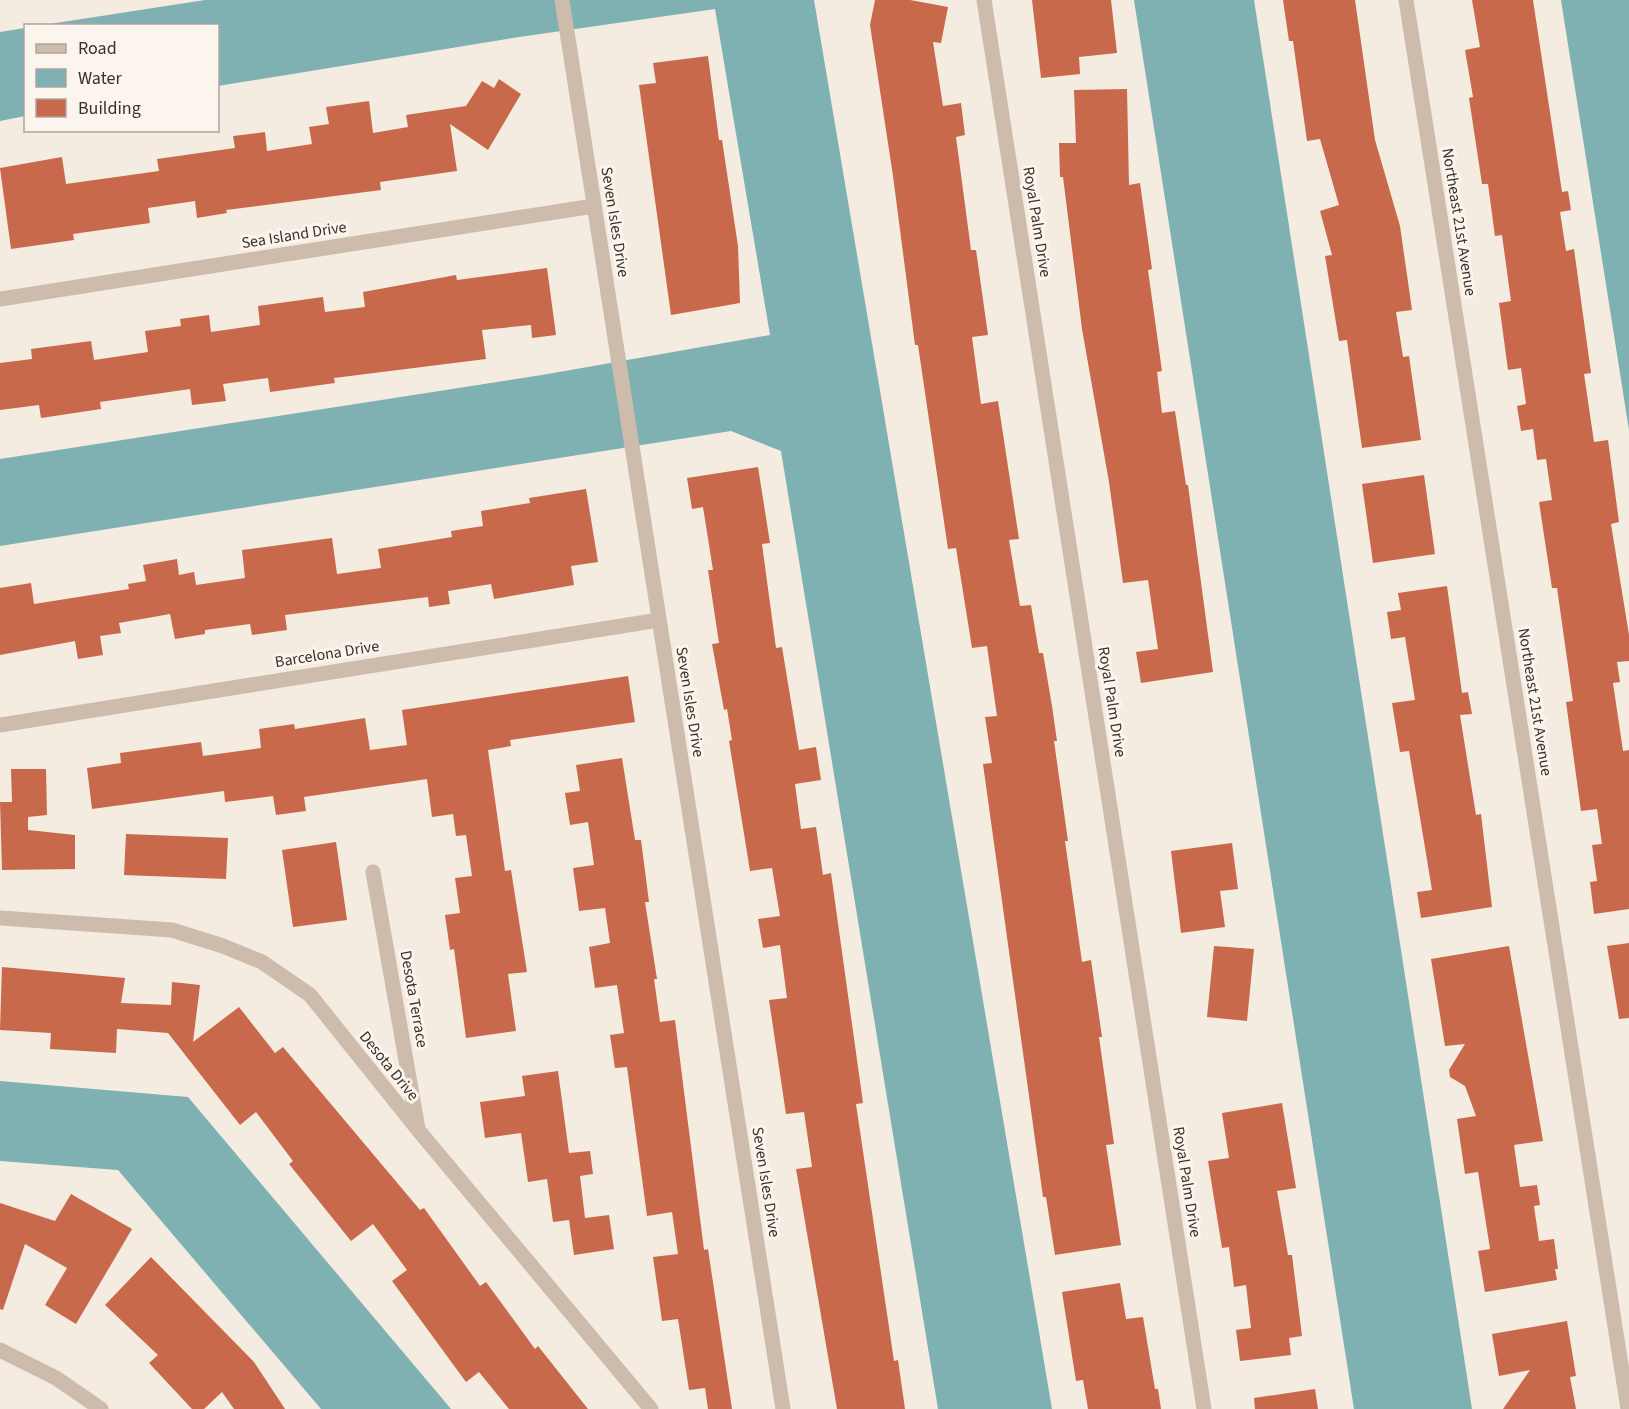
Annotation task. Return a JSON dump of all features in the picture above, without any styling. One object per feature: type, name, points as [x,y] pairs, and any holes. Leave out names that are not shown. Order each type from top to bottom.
[{"type":"street","name":"Seven Isles Drive","points":[[562,0],[783,1409]]},
{"type":"street","name":"Royal Palm Drive","points":[[984,0],[1204,1409]]},
{"type":"street","name":"Northeast 21st Avenue","points":[[1406,0],[1628,1409]]},
{"type":"street","name":"Sea Island Drive","points":[[0,299],[594,206]]},
{"type":"street","name":"Barcelona Drive","points":[[0,725],[659,620]]},
{"type":"street","name":"Desota Terrace","points":[[373,872],[418,1131]]},
{"type":"street","name":"Desota Drive","points":[[0,918],[172,930],[224,946],[262,962],[310,995],[418,1131],[651,1409]]},
{"type":"street","points":[[0,1350],[56,1378],[101,1409]]},
{"type":"water","points":[[205,0],[814,0],[1052,1409],[938,1409],[781,451],[731,431],[0,546],[0,459],[542,375],[770,335],[715,9],[519,37],[219,86],[219,24],[49,24]]},
{"type":"water","points":[[1134,0],[1254,0],[1472,1409],[1354,1409]]},
{"type":"water","points":[[1561,0],[1629,0],[1629,430]]},
{"type":"water","points":[[24,28],[24,116],[0,121],[0,32]]},
{"type":"water","points":[[0,1081],[188,1097],[451,1409],[321,1409],[118,1170],[0,1161]]},
{"type":"building","points":[[875,0],[910,0],[948,7],[941,43],[933,42],[943,106],[961,103],[965,135],[956,137],[971,250],[976,250],[988,335],[972,337],[981,404],[998,401],[1019,539],[1009,540],[1020,606],[1031,605],[1039,653],[1043,653],[1052,706],[1057,741],[1054,741],[1068,841],[1065,841],[1082,962],[1091,960],[1102,1037],[1099,1037],[1114,1144],[1106,1145],[1121,1245],[1055,1255],[1046,1197],[1043,1197],[983,764],[992,763],[985,717],[997,716],[987,646],[972,648],[956,548],[948,549],[918,345],[915,345],[870,25]]},
{"type":"building","points":[[1032,0],[1111,0],[1117,53],[1079,57],[1080,74],[1041,78]]},
{"type":"building","points":[[1283,0],[1355,0],[1375,140],[1400,226],[1412,310],[1396,312],[1403,357],[1409,356],[1421,440],[1362,448],[1347,340],[1339,341],[1325,256],[1332,255],[1320,211],[1339,205],[1320,139],[1307,141],[1293,41],[1289,41]]},
{"type":"building","points":[[1472,0],[1533,0],[1562,192],[1568,191],[1571,210],[1560,212],[1566,251],[1574,249],[1591,373],[1584,374],[1594,442],[1608,440],[1619,522],[1611,524],[1629,635],[1629,661],[1617,662],[1620,682],[1613,683],[1623,751],[1629,750],[1629,909],[1594,914],[1590,882],[1597,881],[1592,845],[1602,844],[1597,809],[1581,811],[1566,702],[1573,701],[1557,588],[1552,588],[1539,502],[1552,500],[1546,459],[1537,460],[1533,429],[1521,431],[1517,406],[1526,404],[1521,368],[1508,370],[1499,303],[1511,301],[1502,235],[1495,236],[1488,184],[1482,184],[1469,98],[1473,97],[1465,50],[1480,47]]},
{"type":"building","points":[[708,56],[719,140],[722,140],[738,246],[740,303],[671,315],[639,85],[656,83],[653,63]]},
{"type":"building","points":[[499,79],[521,94],[488,150],[450,124],[457,171],[380,182],[381,190],[226,210],[227,213],[197,218],[195,201],[148,208],[150,223],[73,234],[74,240],[11,249],[0,168],[62,157],[66,184],[159,171],[157,159],[235,148],[233,136],[265,132],[267,151],[312,144],[309,127],[329,124],[326,107],[369,101],[373,133],[408,127],[406,115],[466,106],[482,81],[494,88]]},
{"type":"building","points":[[1127,89],[1129,185],[1140,183],[1152,269],[1148,270],[1162,371],[1157,372],[1162,413],[1175,411],[1186,485],[1188,485],[1213,672],[1141,683],[1136,652],[1158,649],[1148,580],[1123,583],[1109,482],[1082,329],[1063,177],[1060,177],[1059,143],[1076,143],[1074,90]]},
{"type":"building","points":[[547,268],[556,335],[532,338],[531,325],[482,330],[486,359],[334,378],[335,383],[270,392],[268,378],[223,384],[226,401],[192,405],[190,389],[100,402],[101,409],[41,418],[39,405],[0,410],[0,363],[32,359],[31,349],[91,341],[94,360],[148,352],[145,331],[181,326],[180,319],[209,315],[211,332],[260,325],[258,306],[323,297],[325,312],[365,307],[363,292],[456,275],[457,280]]},
{"type":"building","points":[[758,467],[770,543],[762,544],[776,648],[782,647],[799,750],[816,747],[821,780],[795,784],[801,829],[816,827],[823,875],[831,873],[863,1103],[856,1104],[894,1361],[898,1360],[905,1409],[837,1409],[796,1169],[812,1167],[804,1112],[786,1114],[769,1000],[787,998],[780,945],[763,948],[758,919],[780,916],[772,868],[750,871],[729,741],[732,740],[727,709],[724,710],[712,644],[719,643],[708,570],[713,570],[703,507],[692,509],[687,478]]},
{"type":"building","points":[[1424,475],[1435,554],[1373,563],[1362,484]]},
{"type":"building","points":[[586,489],[598,562],[571,566],[574,585],[494,599],[491,584],[448,591],[450,604],[429,607],[428,597],[285,615],[287,630],[252,635],[250,624],[205,630],[205,634],[175,639],[170,614],[119,623],[121,633],[100,636],[103,655],[78,659],[75,641],[0,655],[0,588],[31,583],[34,604],[129,589],[128,584],[146,581],[143,565],[177,559],[179,575],[194,572],[196,585],[245,578],[242,550],[332,538],[337,574],[381,568],[378,549],[452,537],[451,531],[483,526],[481,511],[530,503],[529,498]]},
{"type":"building","points":[[1447,586],[1462,693],[1468,692],[1472,714],[1460,715],[1476,815],[1481,814],[1492,907],[1421,918],[1417,892],[1432,890],[1409,751],[1400,752],[1392,703],[1415,700],[1405,637],[1391,639],[1387,612],[1401,610],[1398,593]]},
{"type":"building","points":[[628,676],[635,722],[510,740],[511,746],[488,750],[505,871],[511,870],[527,972],[508,974],[516,1031],[466,1038],[454,949],[450,950],[445,915],[460,913],[455,878],[472,876],[466,835],[456,836],[453,814],[432,817],[427,779],[304,797],[306,811],[276,815],[273,796],[225,802],[224,791],[92,809],[87,768],[121,763],[120,753],[201,742],[203,756],[261,748],[259,729],[294,724],[295,729],[365,718],[370,750],[407,745],[402,710]]},
{"type":"building","points":[[622,758],[635,840],[641,840],[649,902],[645,902],[657,979],[654,979],[660,1022],[675,1020],[704,1250],[708,1249],[732,1409],[708,1409],[705,1388],[689,1390],[678,1319],[662,1321],[653,1257],[678,1254],[672,1212],[647,1216],[627,1067],[615,1068],[610,1035],[624,1033],[617,985],[595,988],[589,947],[610,943],[605,908],[579,911],[573,868],[594,865],[588,822],[570,825],[565,793],[580,791],[576,765]]},
{"type":"building","points":[[11,769],[46,769],[47,815],[28,817],[28,830],[75,835],[75,869],[2,870],[0,802],[12,802]]},
{"type":"building","points":[[126,834],[228,838],[226,879],[124,875]]},
{"type":"building","points":[[336,842],[347,920],[293,927],[282,850]]},
{"type":"building","points":[[1232,843],[1238,889],[1220,891],[1225,927],[1181,933],[1171,851]]},
{"type":"building","points":[[1629,943],[1629,1018],[1619,1019],[1607,946]]},
{"type":"building","points":[[1214,946],[1254,949],[1247,1021],[1207,1017]]},
{"type":"building","points":[[1509,946],[1543,1141],[1514,1145],[1520,1187],[1537,1185],[1540,1205],[1534,1206],[1539,1241],[1554,1239],[1558,1269],[1555,1269],[1557,1280],[1485,1292],[1478,1251],[1490,1249],[1478,1172],[1465,1174],[1457,1119],[1476,1116],[1465,1086],[1450,1077],[1449,1070],[1465,1044],[1445,1046],[1431,959]]},
{"type":"building","points":[[2,967],[125,978],[121,1003],[171,1005],[172,982],[200,985],[193,1042],[239,1007],[275,1053],[283,1047],[420,1210],[424,1208],[480,1286],[486,1282],[535,1349],[538,1346],[588,1409],[509,1409],[479,1372],[466,1382],[392,1281],[407,1270],[373,1224],[351,1241],[289,1164],[293,1161],[256,1112],[240,1125],[168,1033],[117,1029],[116,1053],[50,1049],[51,1033],[0,1030]]},
{"type":"building","points":[[558,1071],[569,1153],[590,1151],[593,1174],[580,1176],[585,1218],[609,1215],[614,1249],[574,1255],[569,1220],[553,1222],[547,1179],[528,1182],[521,1133],[485,1138],[480,1102],[525,1096],[522,1076]]},
{"type":"building","points":[[1282,1103],[1296,1188],[1277,1191],[1288,1255],[1292,1255],[1302,1336],[1289,1338],[1291,1355],[1240,1361],[1236,1330],[1251,1328],[1246,1285],[1234,1287],[1229,1247],[1222,1248],[1208,1161],[1229,1158],[1222,1113]]},
{"type":"building","points":[[71,1194],[132,1229],[76,1324],[45,1305],[67,1268],[25,1244],[3,1310],[0,1309],[0,1203],[55,1221]]},
{"type":"building","points":[[151,1257],[254,1362],[285,1409],[234,1409],[222,1392],[204,1409],[192,1409],[149,1363],[158,1355],[105,1305]]},
{"type":"building","points":[[1120,1283],[1126,1319],[1143,1317],[1155,1389],[1158,1389],[1161,1409],[1088,1409],[1083,1380],[1076,1381],[1062,1292]]},
{"type":"building","points":[[1567,1321],[1576,1376],[1570,1377],[1576,1409],[1503,1409],[1530,1370],[1499,1376],[1492,1334]]},
{"type":"building","points":[[1315,1389],[1318,1409],[1255,1409],[1254,1398]]}]
